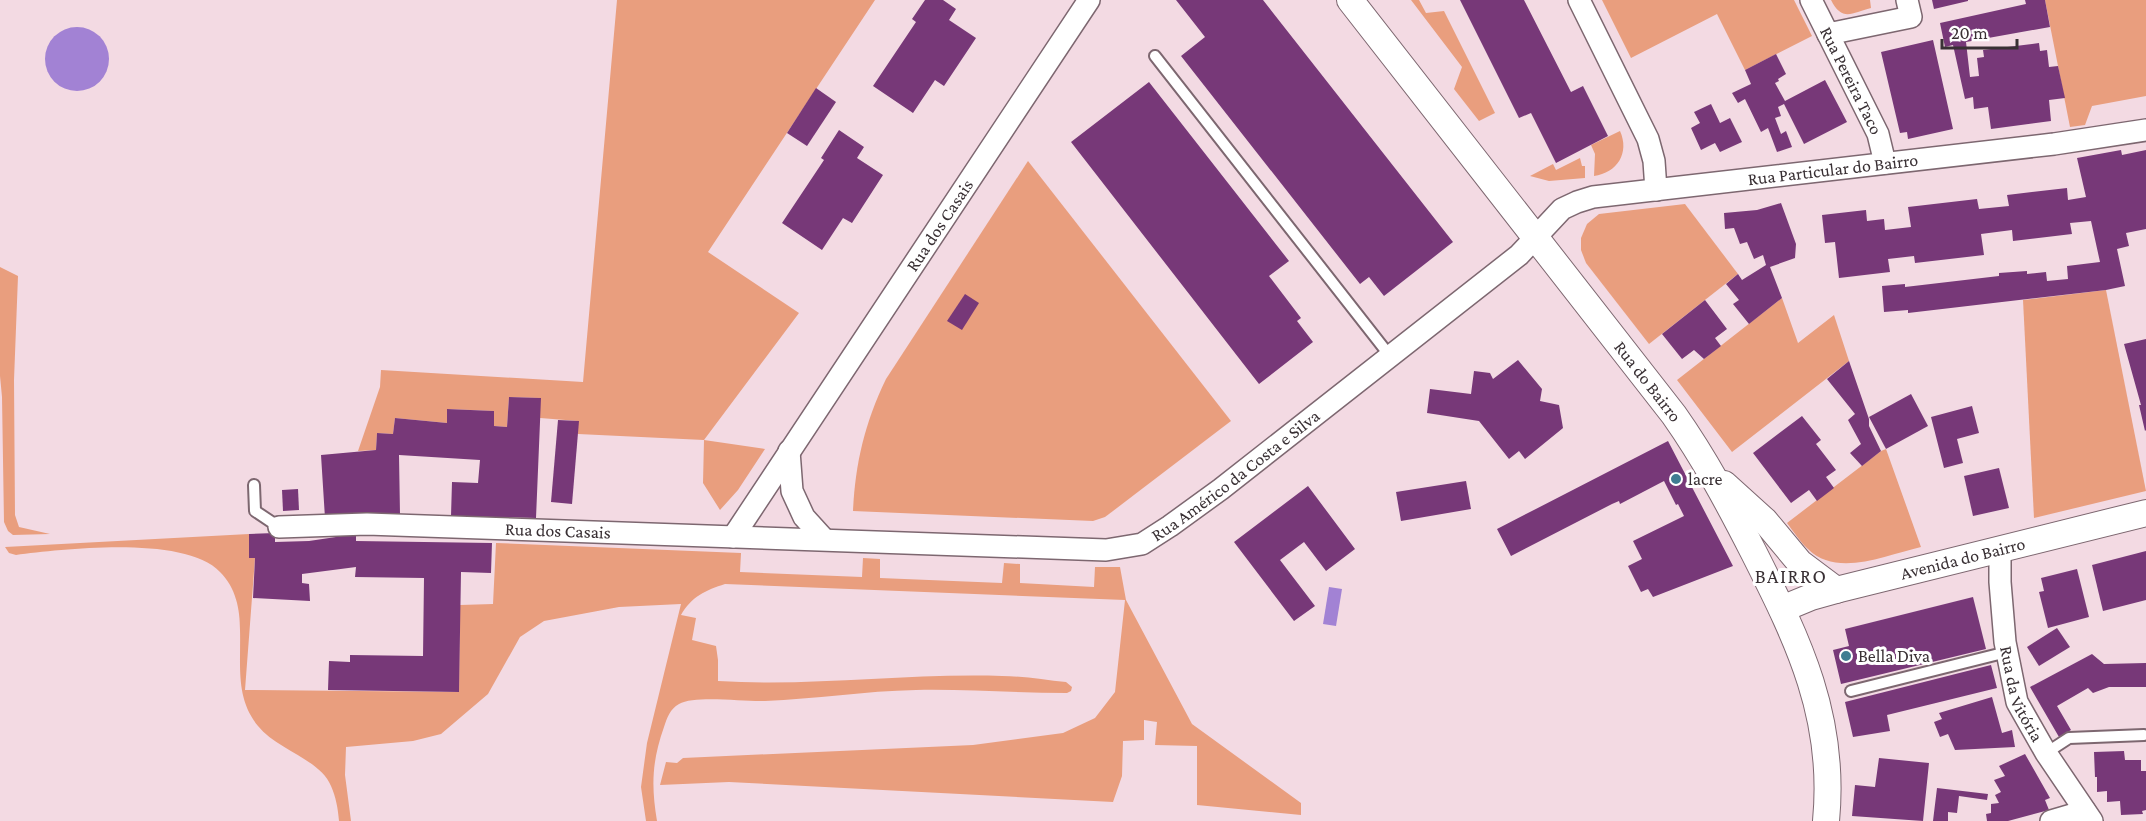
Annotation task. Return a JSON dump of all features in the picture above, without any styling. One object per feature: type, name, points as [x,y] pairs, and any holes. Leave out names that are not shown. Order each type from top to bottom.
[{"type":"street","name":"Rua dos Casais","points":[[279,527],[367,524],[733,537],[1089,0]]},
{"type":"street","name":"Rua do Bairro","points":[[1350,0],[1674,415],[1710,472],[1782,609],[1811,680],[1824,733],[1828,766],[1826,821]]},
{"type":"street","points":[[1579,0],[1648,139],[1654,161],[1656,190]]},
{"type":"street","name":"Rua Pereira Taco","points":[[1811,0],[1878,134],[1885,163]]},
{"type":"street","points":[[1828,34],[1911,17],[1907,0]]},
{"type":"street","name":"Rua Particular do Bairro","points":[[1535,238],[1562,209],[1593,197],[2054,144],[2146,130]]},
{"type":"street","name":"Rua Américo da Costa e Silva","points":[[733,537],[1106,550],[1142,544],[1221,489],[1519,255],[1535,238]]},
{"type":"street","points":[[789,451],[792,491],[804,517],[824,540]]},
{"type":"street","points":[[1710,472],[1764,520],[1800,563],[1836,590]]},
{"type":"street","name":"Avenida do Bairro","points":[[1782,609],[1836,590],[2146,513]]},
{"type":"street","name":"Rua da Vitória","points":[[2000,550],[2000,582],[2007,652],[2017,702],[2046,753],[2088,816]]},
{"type":"street","points":[[2051,821],[2088,816]]},
{"type":"lane","points":[[1155,56],[1390,356]]},
{"type":"lane","points":[[254,485],[255,511],[279,527]]},
{"type":"lane","points":[[1851,691],[2007,652]]},
{"type":"lane","points":[[2046,753],[2069,738],[2144,735]]},
{"type":"shaded area","points":[[617,0],[875,0],[708,252],[799,313],[704,440],[578,434],[578,421],[540,418],[540,398],[509,397],[507,427],[494,426],[494,411],[448,409],[447,423],[395,418],[393,434],[377,433],[376,450],[358,451],[380,387],[381,370],[583,382]]},
{"type":"shaded area","points":[[1411,0],[1419,0],[1426,13],[1444,11],[1495,113],[1479,121],[1454,89],[1462,67]]},
{"type":"shaded area","points":[[1602,0],[1794,0],[1812,36],[1745,70],[1717,14],[1631,58]]},
{"type":"shaded area","points":[[1831,0],[1870,0],[1871,8],[1843,14]]},
{"type":"shaded area","points":[[2045,0],[2146,0],[2146,96],[2092,106],[2085,125],[2070,127]]},
{"type":"shaded area","points":[[77,27],[95,33],[103,41],[109,59],[103,77],[95,85],[77,91],[59,85],[51,77],[45,59],[51,41],[59,33]]},
{"type":"shaded area","points":[[1620,131],[1623,147],[1619,161],[1609,171],[1594,176],[1595,154],[1591,145]]},
{"type":"shaded area","points":[[1580,158],[1582,166],[1585,166],[1585,178],[1549,181],[1530,176],[1553,164],[1556,170]]},
{"type":"shaded area","points":[[1028,161],[1231,421],[1105,517],[1093,521],[853,511],[862,444],[872,411],[886,379]]},
{"type":"shaded area","points":[[1685,204],[1738,274],[1649,344],[1586,263],[1581,250],[1581,238],[1587,224],[1599,214]]},
{"type":"shaded area","points":[[0,267],[18,276],[14,380],[15,515],[19,527],[50,534],[13,535],[8,531],[4,522]]},
{"type":"shaded area","points":[[2106,290],[2146,491],[2034,518],[2023,300]]},
{"type":"shaded area","points":[[1782,298],[1798,343],[1834,315],[1849,361],[1732,452],[1677,380]]},
{"type":"shaded area","points":[[704,440],[765,449],[738,490],[720,510],[703,483]]},
{"type":"shaded area","points":[[1886,449],[1921,547],[1862,562],[1833,562],[1820,558],[1805,546],[1787,523]]},
{"type":"shaded area","points":[[249,534],[249,558],[255,558],[245,690],[459,692],[460,605],[493,604],[496,543],[741,553],[740,572],[862,577],[863,558],[880,559],[880,578],[1002,583],[1004,563],[1020,564],[1020,583],[1094,587],[1095,567],[1120,567],[1126,600],[1192,724],[1301,803],[1301,815],[1197,805],[1197,746],[1155,745],[1157,722],[1144,720],[1144,740],[1123,741],[1122,776],[1113,802],[729,782],[660,785],[666,762],[677,763],[683,758],[973,745],[1063,733],[1095,718],[1115,692],[1125,600],[725,584],[700,595],[689,603],[681,615],[696,618],[692,640],[716,646],[718,681],[789,682],[931,676],[1010,676],[1066,682],[1072,687],[1071,691],[1067,693],[916,690],[765,701],[708,699],[686,701],[673,708],[665,724],[657,751],[654,773],[657,821],[646,821],[641,787],[647,743],[681,604],[619,607],[544,621],[520,637],[488,694],[441,734],[413,741],[346,747],[345,775],[351,821],[339,821],[334,794],[325,777],[308,761],[266,734],[251,715],[242,693],[238,607],[230,585],[220,572],[203,560],[180,553],[153,549],[92,548],[16,555],[9,553],[5,547]]},
{"type":"shaded area","points":[[1329,587],[1342,589],[1336,626],[1323,624]]},
{"type":"building","points":[[925,0],[943,0],[956,9],[949,20],[976,38],[944,86],[935,80],[913,113],[873,86],[916,22],[912,19]]},
{"type":"building","points":[[1176,0],[1263,0],[1453,242],[1384,296],[1369,277],[1360,284],[1181,56],[1205,37]]},
{"type":"building","points":[[1460,0],[1524,0],[1571,92],[1583,86],[1608,136],[1556,163],[1531,113],[1519,118]]},
{"type":"building","points":[[1932,0],[1968,0],[1968,1],[1934,9]]},
{"type":"building","points":[[2025,0],[2045,0],[2050,27],[1966,42],[1970,77],[1979,76],[1977,58],[1984,57],[1983,50],[2039,43],[2040,51],[2047,50],[2049,67],[2058,66],[2065,98],[2049,100],[2051,121],[1991,129],[1988,107],[1974,109],[1973,97],[1965,99],[1953,45],[1945,47],[1940,23],[2026,4]]},
{"type":"building","points":[[1933,40],[1953,129],[1908,139],[1907,132],[1900,133],[1881,52]]},
{"type":"building","points":[[1776,54],[1786,74],[1775,83],[1785,101],[1825,80],[1847,122],[1804,144],[1784,104],[1778,107],[1781,116],[1775,118],[1781,134],[1786,131],[1792,147],[1777,152],[1768,128],[1761,132],[1745,99],[1738,103],[1732,93],[1751,84],[1745,70]]},
{"type":"building","points":[[1149,82],[1289,261],[1269,276],[1301,318],[1297,321],[1313,342],[1259,384],[1071,142]]},
{"type":"building","points":[[816,88],[836,102],[807,146],[787,133]]},
{"type":"building","points":[[1711,104],[1720,123],[1730,118],[1742,142],[1720,152],[1715,143],[1701,150],[1691,128],[1700,123],[1694,112]]},
{"type":"building","points":[[839,130],[864,147],[857,158],[883,175],[852,223],[843,218],[822,250],[782,223],[824,160],[821,158]]},
{"type":"building","points":[[2121,150],[2122,155],[2146,150],[2146,229],[2126,233],[2129,246],[2117,249],[2125,286],[1908,313],[1908,310],[1884,312],[1882,286],[1905,284],[1905,287],[2027,271],[2027,274],[2046,272],[2047,281],[2068,279],[2067,266],[2100,262],[2091,221],[2070,223],[2072,234],[2013,241],[2012,230],[1981,234],[1984,255],[1915,263],[1914,256],[1888,259],[1890,272],[1839,278],[1835,242],[1825,243],[1822,215],[1866,210],[1867,221],[1884,219],[1885,230],[1911,227],[1908,207],[1977,199],[1979,209],[2009,206],[2007,195],[2067,188],[2068,200],[2086,197],[2077,158]]},
{"type":"building","points":[[1781,203],[1796,244],[1795,258],[1770,267],[1782,298],[1749,324],[1733,304],[1739,300],[1726,284],[1738,274],[1742,280],[1766,265],[1763,255],[1754,259],[1747,242],[1740,244],[1734,228],[1725,229],[1724,213],[1757,210]]},
{"type":"building","points":[[965,294],[979,303],[962,330],[947,321]]},
{"type":"building","points":[[1705,300],[1727,329],[1715,338],[1721,346],[1704,359],[1694,350],[1682,359],[1662,334]]},
{"type":"building","points":[[2146,339],[2145,431],[2139,405],[2141,405],[2124,344]]},
{"type":"building","points":[[1518,360],[1542,389],[1540,401],[1559,405],[1563,428],[1525,459],[1519,451],[1509,459],[1479,421],[1427,413],[1430,389],[1471,394],[1474,371],[1490,373],[1493,379]]},
{"type":"building","points":[[1849,361],[1869,419],[1869,426],[1881,451],[1862,466],[1850,453],[1861,444],[1848,420],[1855,414],[1827,379]]},
{"type":"building","points":[[1911,394],[1928,426],[1886,449],[1869,417]]},
{"type":"building","points":[[509,397],[541,398],[536,518],[451,516],[452,482],[478,483],[480,460],[399,455],[400,514],[325,518],[321,455],[376,450],[377,433],[393,434],[395,418],[447,423],[447,409],[494,411],[494,426],[507,427]]},
{"type":"building","points":[[1972,406],[1979,433],[1957,439],[1963,463],[1944,468],[1931,417]]},
{"type":"building","points":[[1802,416],[1821,440],[1816,444],[1836,470],[1826,477],[1834,488],[1817,501],[1809,490],[1791,503],[1753,453]]},
{"type":"building","points":[[558,420],[579,421],[572,504],[551,502]]},
{"type":"building","points":[[1668,441],[1733,566],[1653,597],[1648,589],[1641,592],[1628,566],[1642,559],[1633,541],[1684,516],[1664,481],[1620,504],[1619,501],[1612,504],[1511,556],[1497,529]]},
{"type":"building","points":[[1999,468],[2009,508],[1973,516],[1964,476]]},
{"type":"building","points":[[1466,481],[1471,509],[1401,521],[1396,492]]},
{"type":"building","points":[[1308,486],[1355,549],[1326,571],[1304,542],[1280,560],[1315,606],[1294,621],[1234,542]]},
{"type":"building","points":[[298,489],[299,510],[283,511],[282,490]]},
{"type":"building","points":[[275,533],[275,542],[309,541],[356,534],[356,541],[492,543],[491,573],[461,572],[459,692],[328,690],[329,661],[350,662],[350,655],[423,656],[424,578],[355,577],[356,567],[302,574],[302,583],[309,584],[310,601],[253,598],[255,558],[249,558],[249,534]]},
{"type":"building","points":[[2146,551],[2146,600],[2103,611],[2092,565]]},
{"type":"building","points":[[2077,569],[2089,617],[2048,628],[2039,592],[2044,591],[2041,578]]},
{"type":"building","points":[[1973,597],[1986,649],[1841,684],[1833,650],[1849,646],[1845,629]]},
{"type":"building","points":[[2057,628],[2070,647],[2039,666],[2027,647]]},
{"type":"building","points":[[2092,654],[2104,664],[2146,663],[2146,687],[2109,687],[2093,693],[2088,688],[2057,706],[2071,730],[2059,737],[2030,687]]},
{"type":"building","points":[[1991,665],[1997,688],[1887,715],[1890,731],[1853,737],[1845,702]]},
{"type":"building","points":[[1992,697],[2002,733],[2012,730],[2015,747],[1955,750],[1948,734],[1940,737],[1934,722],[1942,719],[1939,713]]},
{"type":"building","points":[[2124,751],[2125,760],[2141,760],[2141,771],[2146,771],[2146,810],[2142,811],[2143,814],[2121,815],[2120,801],[2107,802],[2107,791],[2097,792],[2094,752]]},
{"type":"building","points":[[2025,754],[2050,798],[2045,800],[2049,810],[2008,821],[1987,821],[1986,814],[1991,813],[1991,804],[1999,803],[1995,795],[2001,792],[1994,780],[2005,776],[1999,766]]},
{"type":"building","points":[[1879,758],[1929,763],[1923,821],[1852,816],[1855,785],[1875,787]]},
{"type":"building","points":[[1937,788],[1988,794],[1987,800],[1959,796],[1957,813],[1948,812],[1948,821],[1933,821]]},
{"type":"place","name":"lacre","points":[[1676,479]]},
{"type":"place","name":"Bella Diva","points":[[1846,656]]},
{"type":"district","name":"BAIRRO","points":[[1791,576]]}]
